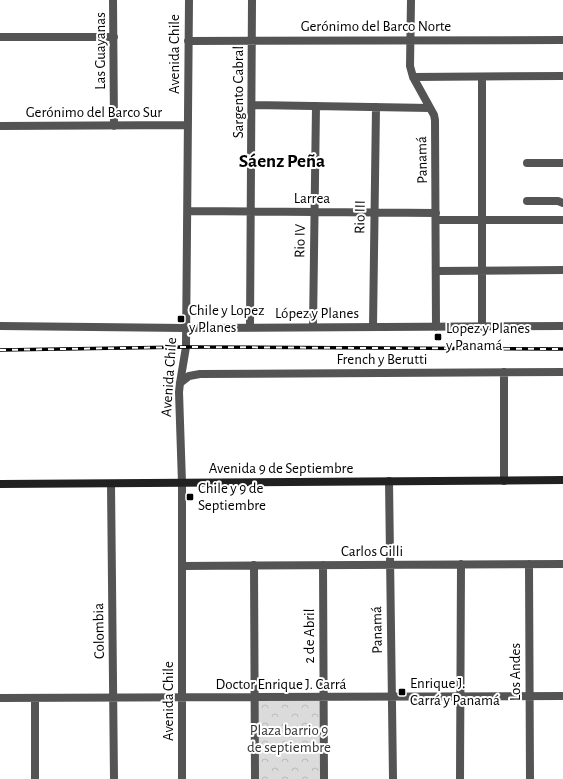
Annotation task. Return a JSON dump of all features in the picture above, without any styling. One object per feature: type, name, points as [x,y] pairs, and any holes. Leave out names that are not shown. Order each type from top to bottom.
[{"type":"street","name":"Las Guayanas","points":[[113,0],[114,126]]},
{"type":"street","name":"Avenida Chile","points":[[182,779],[182,483],[180,383],[186,347],[188,211],[188,0]]},
{"type":"street","name":"Sargento Cabral","points":[[250,328],[252,0]]},
{"type":"street","name":"Panamá","points":[[411,0],[410,66],[413,77],[434,115],[435,120],[437,271],[436,327]]},
{"type":"street","points":[[0,37],[114,37]]},
{"type":"street","name":"Gerónimo del Barco Norte","points":[[188,41],[563,40]]},
{"type":"street","points":[[413,77],[563,76]]},
{"type":"street","points":[[482,77],[482,327]]},
{"type":"street","points":[[252,105],[430,108]]},
{"type":"street","name":"Rio IV","points":[[313,327],[316,106]]},
{"type":"street","name":"Rio III","points":[[372,327],[376,108]]},
{"type":"street","name":"Gerónimo del Barco Sur","points":[[0,126],[188,125]]},
{"type":"street","points":[[527,163],[563,163]]},
{"type":"street","points":[[527,200],[563,203]]},
{"type":"street","name":"Larrea","points":[[188,211],[374,212],[482,221],[563,220]]},
{"type":"street","points":[[437,271],[563,270]]},
{"type":"street","name":"López y Planes","points":[[0,326],[186,328],[563,326]]},
{"type":"street","name":"French y Berutti","points":[[184,365],[200,374]]},
{"type":"street","points":[[504,372],[504,481]]},
{"type":"street","name":"French y Berutti","points":[[180,383],[189,376],[200,374],[563,372]]},
{"type":"street","name":"Avenida 9 de Septiembre","points":[[0,484],[563,480]]},
{"type":"street","name":"Panamá","points":[[389,482],[393,779]]},
{"type":"street","name":"Colombia","points":[[111,484],[114,779]]},
{"type":"street","points":[[460,779],[461,564]]},
{"type":"street","name":"Los Andes","points":[[529,564],[530,779]]},
{"type":"street","name":"Carlos Gilli","points":[[182,566],[563,564]]},
{"type":"street","points":[[254,565],[255,779]]},
{"type":"street","name":"2 de Abril","points":[[323,565],[324,779]]},
{"type":"street","name":"Doctor Enrique J. Carrá","points":[[0,698],[182,699],[563,696]]},
{"type":"street","points":[[35,698],[35,779]]},
{"type":"green space","name":"Plaza barrio 9 de septiembre","points":[[255,698],[323,698],[324,779],[255,779]]},
{"type":"railway","points":[[0,350],[186,347],[563,349]]},
{"type":"place","name":"Chile y Lopez y Planes","points":[[181,319]]},
{"type":"place","name":"Lopez y Planes y Panamá","points":[[438,337]]},
{"type":"place","name":"Chile y 9 de Septiembre","points":[[190,497]]},
{"type":"place","name":"Enrique J. Carrá y Panamá","points":[[402,692]]},
{"type":"district","name":"Sáenz Peña","points":[[282,161]]}]
